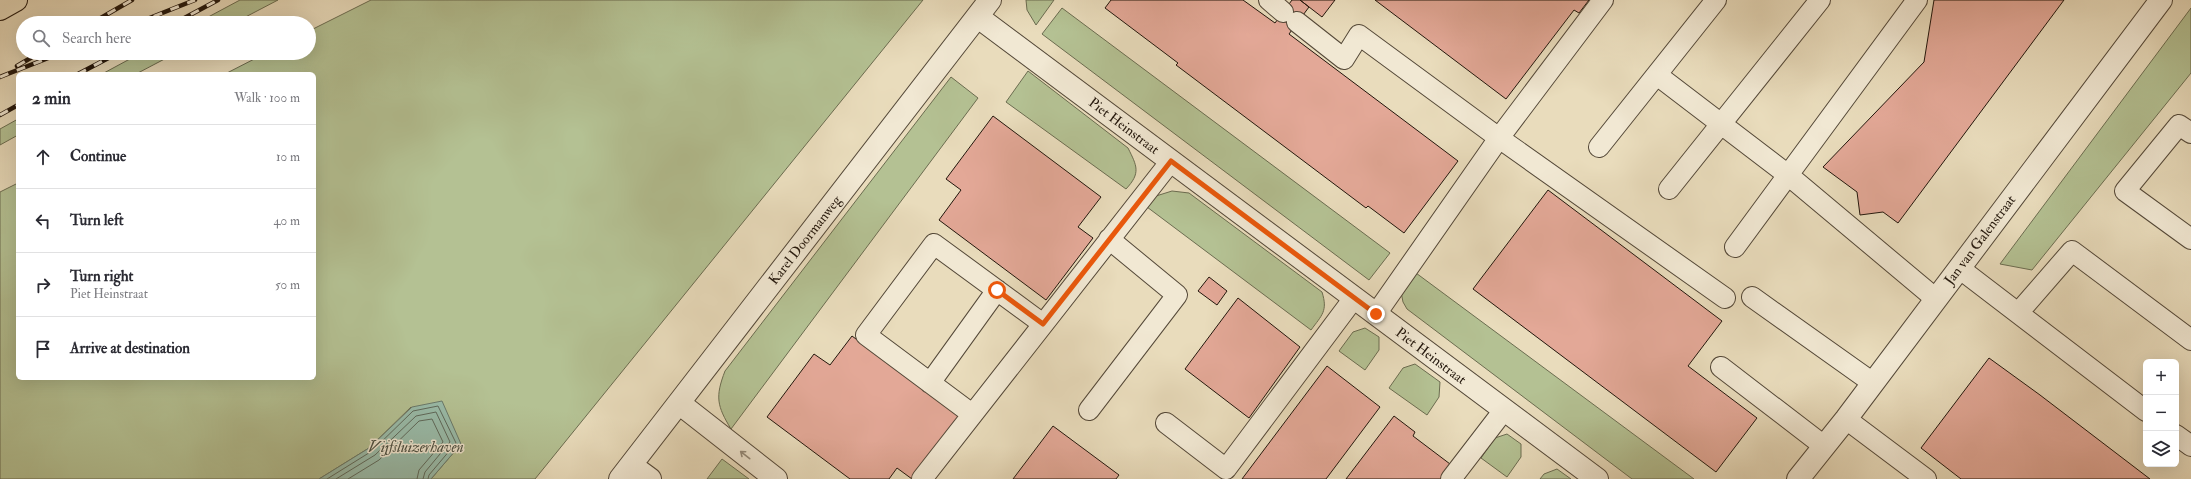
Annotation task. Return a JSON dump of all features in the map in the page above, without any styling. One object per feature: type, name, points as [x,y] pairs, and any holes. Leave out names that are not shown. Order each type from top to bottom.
[{"type":"highway","points":[[0,9],[16,0]]},
{"type":"street","name":"Jan van Galenstraat","points":[[1798,479],[1846,419],[2161,0]]},
{"type":"street","name":"Piet Heinstraat","points":[[984,8],[1171,161],[1597,479]]},
{"type":"street","name":"Karel Doormanweg","points":[[625,472],[984,8]]},
{"type":"street","points":[[679,403],[776,479]]},
{"type":"street","points":[[625,472],[650,479]]},
{"type":"lane","points":[[1376,314],[1500,138],[1603,0]]},
{"type":"lane","points":[[1599,147],[1658,75],[1716,0]]},
{"type":"lane","points":[[1669,189],[1820,0]]},
{"type":"lane","points":[[1735,247],[1917,0]]},
{"type":"lane","points":[[1283,11],[1344,59],[1360,35],[1500,138],[1726,298]]},
{"type":"lane","points":[[1658,75],[1788,175],[1936,299]]},
{"type":"lane","points":[[2191,133],[2179,125],[2125,191],[2191,240]]},
{"type":"lane","points":[[922,479],[1171,161]]},
{"type":"lane","points":[[1089,410],[1177,295],[1109,239]]},
{"type":"lane","points":[[972,414],[866,336],[934,244],[1043,324]]},
{"type":"lane","points":[[2018,313],[2072,251],[2191,340]]},
{"type":"lane","points":[[1959,268],[2143,409]]},
{"type":"lane","points":[[930,383],[997,290]]},
{"type":"lane","points":[[1752,296],[1873,383]]},
{"type":"lane","points":[[1166,423],[1226,469],[1354,298]]},
{"type":"lane","points":[[1721,367],[1824,446]]},
{"type":"lane","points":[[1451,479],[1504,410]]},
{"type":"lane","points":[[1846,419],[1926,479]]},
{"type":"lane","points":[[2179,436],[2191,446]]},
{"type":"shaded area","points":[[240,0],[278,0],[247,16],[210,16]]},
{"type":"shaded area","points":[[371,0],[923,0],[535,479],[431,479],[461,444],[411,407],[369,448],[319,479],[0,479],[0,192],[16,184],[16,380],[316,380],[316,72],[229,72],[252,60],[316,60],[316,28]]},
{"type":"shaded area","points":[[1026,0],[1054,0],[1036,25],[1027,10]]},
{"type":"shaded area","points":[[1062,8],[1390,253],[1369,280],[1042,34]]},
{"type":"shaded area","points":[[2191,8],[2191,73],[2032,270],[2000,264]]},
{"type":"shaded area","points":[[128,60],[163,60],[140,72],[106,72]]},
{"type":"shaded area","points":[[1028,71],[1128,148],[1134,160],[1136,174],[1126,189],[1006,102]]},
{"type":"shaded area","points":[[951,77],[978,98],[731,429],[720,407],[719,401],[720,388],[725,371]]},
{"type":"shaded area","points":[[16,120],[16,136],[0,145],[0,129]]},
{"type":"shaded area","points":[[1172,191],[1189,193],[1322,292],[1324,298],[1323,312],[1311,330],[1147,207],[1156,196]]},
{"type":"shaded area","points":[[1416,273],[1694,479],[1632,479],[1407,309],[1403,302],[1401,292]]},
{"type":"shaded area","points":[[1365,328],[1379,337],[1379,350],[1365,370],[1339,351],[1353,332]]},
{"type":"shaded area","points":[[1415,364],[1440,382],[1439,397],[1427,415],[1389,388],[1403,368]]},
{"type":"shaded area","points":[[1507,434],[1521,444],[1521,457],[1507,477],[1481,458],[1495,438]]},
{"type":"shaded area","points":[[722,459],[749,479],[707,479]]},
{"type":"shaded area","points":[[1557,469],[1571,479],[1540,479],[1544,474]]},
{"type":"water","name":"Vijfsluizerhaven","points":[[442,401],[461,444],[431,479],[319,479],[369,448],[412,407]]},
{"type":"building","points":[[1111,0],[1243,0],[1275,23],[1292,0],[1300,0],[1309,7],[1289,34],[1458,161],[1404,233],[1368,206],[1366,208],[1176,65],[1178,63],[1105,8]]},
{"type":"building","points":[[1300,0],[1335,0],[1322,17]]},
{"type":"building","points":[[1375,0],[1589,0],[1579,13],[1574,10],[1506,99]]},
{"type":"building","points":[[1934,0],[2064,0],[1898,223],[1883,212],[1860,215],[1857,192],[1823,167],[1924,62]]},
{"type":"building","points":[[993,116],[1101,197],[1078,227],[1093,238],[1046,300],[939,220],[961,190],[946,179]]},
{"type":"building","points":[[1548,190],[1722,321],[1688,366],[1757,418],[1716,472],[1473,289]]},
{"type":"building","points":[[1209,277],[1227,291],[1217,305],[1198,291]]},
{"type":"building","points":[[1238,298],[1300,347],[1249,418],[1185,369]]},
{"type":"building","points":[[852,336],[959,416],[912,479],[897,468],[889,479],[850,479],[767,417],[814,354],[830,365]]},
{"type":"building","points":[[1989,358],[2150,479],[1961,479],[1921,448]]},
{"type":"building","points":[[1327,366],[1380,407],[1326,479],[1242,479]]},
{"type":"building","points":[[1394,416],[1415,432],[1413,436],[1454,467],[1445,479],[1346,479]]},
{"type":"building","points":[[1053,426],[1119,475],[1116,479],[1013,479]]},
{"type":"railway","points":[[104,16],[132,0]]},
{"type":"railway","points":[[155,16],[195,0]]},
{"type":"railway","points":[[188,16],[218,0]]},
{"type":"railway","points":[[17,66],[27,60]]},
{"type":"railway","points":[[0,77],[43,60]]},
{"type":"railway","points":[[82,72],[105,60]]},
{"type":"railway","points":[[0,115],[16,106]]},
{"type":"route","points":[[997,290],[1043,324],[1171,161],[1376,314]]}]
